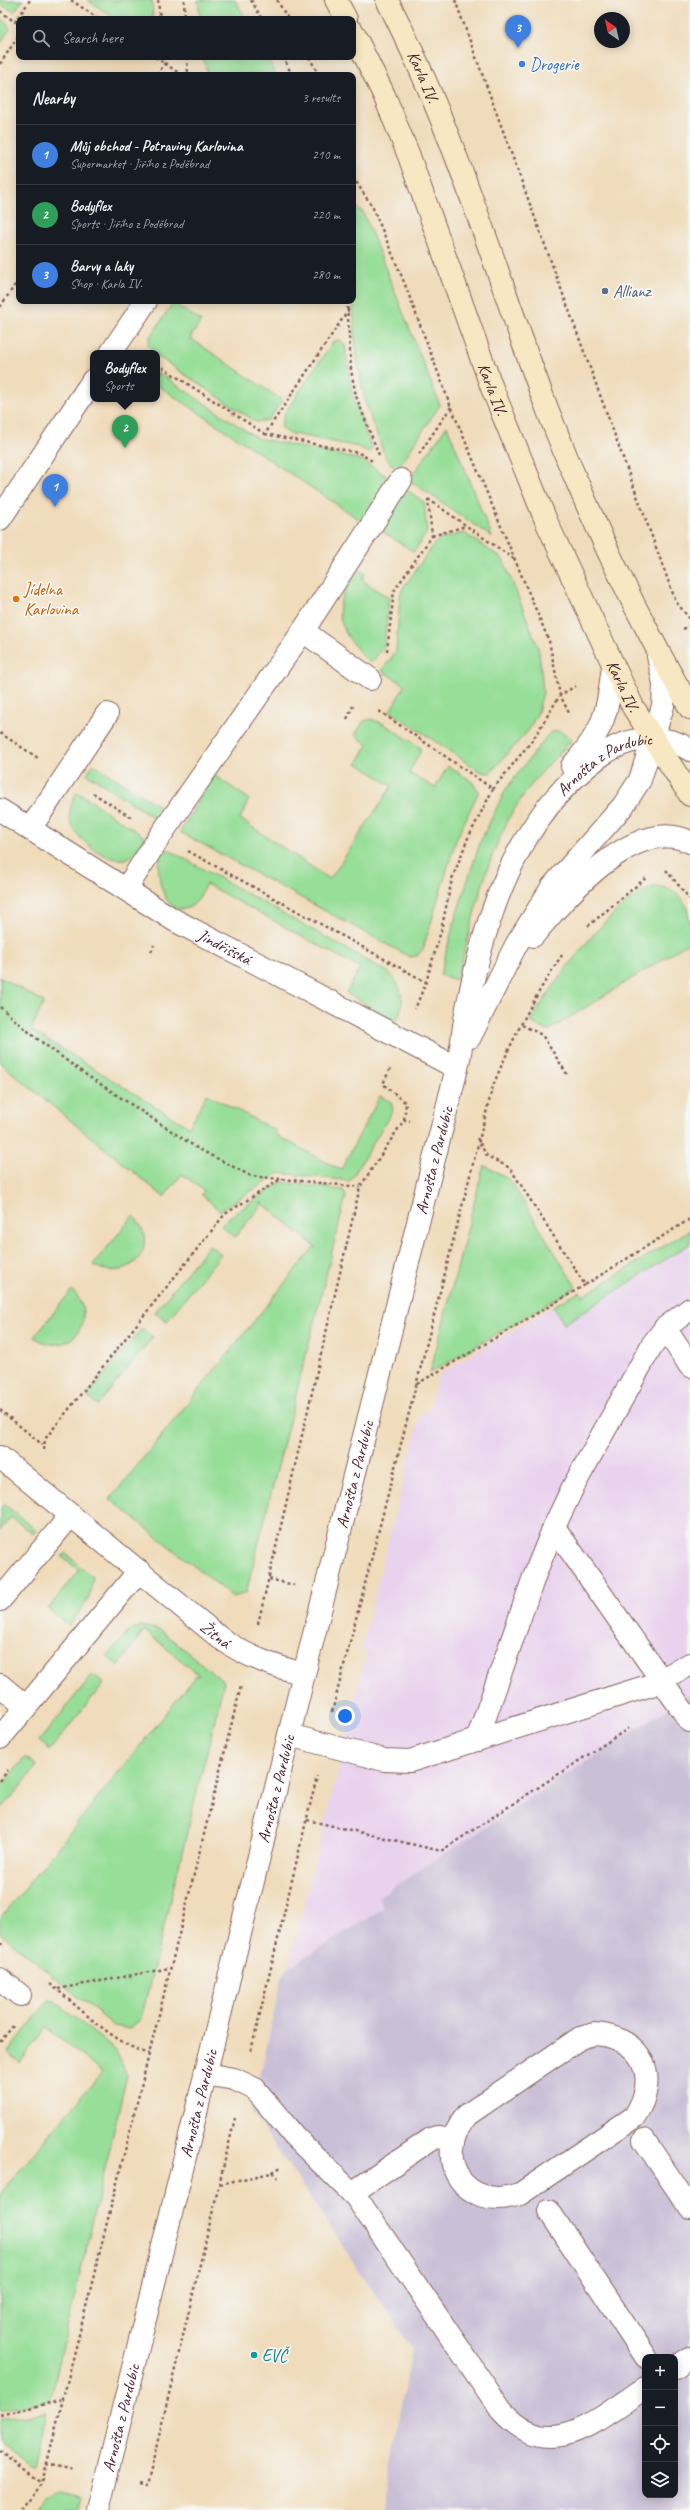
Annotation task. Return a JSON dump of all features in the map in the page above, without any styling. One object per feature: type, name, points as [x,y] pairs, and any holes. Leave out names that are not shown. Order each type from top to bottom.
[{"type":"street","points":[[336,0],[344,16]]},
{"type":"street","name":"Karla IV.","points":[[388,0],[424,77],[548,411],[598,532],[654,644],[690,708]]},
{"type":"street","name":"Karla IV.","points":[[356,38],[384,95],[409,156],[492,388],[524,468],[633,707],[690,795]]},
{"type":"street","points":[[113,350],[144,304]]},
{"type":"street","points":[[0,519],[90,384]]},
{"type":"street","points":[[126,890],[160,836],[303,631],[401,480]]},
{"type":"street","points":[[303,631],[364,688]]},
{"type":"street","name":"Karla IV.","points":[[653,739],[664,706],[665,694],[663,674],[654,644]]},
{"type":"street","points":[[517,853],[548,796],[598,733],[608,708],[613,666]]},
{"type":"street","points":[[30,829],[107,714]]},
{"type":"street","name":"Arnošta z Pardubic","points":[[98,2510],[304,1674],[457,1068],[476,964],[495,904],[517,853],[541,814],[558,792],[586,767],[616,746],[638,739],[653,739],[645,768],[635,789],[623,806],[552,887],[529,921],[473,1029],[457,1068]]},
{"type":"street","points":[[653,739],[677,744],[690,750]]},
{"type":"street","name":"Jindřišská","points":[[0,810],[174,920],[457,1068]]},
{"type":"street","name":"Arnošta z Pardubic","points":[[473,1029],[517,957],[562,902],[596,870],[613,858],[643,841],[665,836],[681,838],[690,842]]},
{"type":"street","points":[[477,1740],[535,1574],[554,1527],[574,1487],[648,1352],[665,1328],[690,1309]]},
{"type":"street","points":[[665,1328],[690,1366]]},
{"type":"street","name":"Žitná","points":[[0,1456],[234,1648],[268,1665],[304,1674]]},
{"type":"street","points":[[0,1600],[71,1515]]},
{"type":"street","points":[[554,1527],[690,1722]]},
{"type":"street","points":[[0,1738],[139,1571]]},
{"type":"street","points":[[289,1735],[398,1762],[410,1761],[661,1680],[690,1664]]},
{"type":"street","points":[[0,1685],[26,1707]]},
{"type":"street","points":[[0,1979],[20,1995]]},
{"type":"street","points":[[594,2034],[608,2035],[622,2040],[634,2049],[642,2060],[647,2074],[647,2088],[643,2103],[634,2116],[520,2194],[506,2199],[490,2199],[475,2194],[468,2188],[454,2170],[450,2154],[452,2139],[458,2126],[467,2115],[580,2038],[594,2034]]},
{"type":"street","points":[[205,2074],[244,2082],[262,2097],[308,2151],[352,2193],[369,2215],[501,2410],[511,2421],[525,2431],[538,2436],[554,2436],[570,2433],[587,2425],[642,2390]]},
{"type":"street","points":[[352,2193],[431,2139],[437,2137],[452,2139]]},
{"type":"street","points":[[644,2140],[690,2208]]},
{"type":"street","points":[[549,2211],[644,2354]]},
{"type":"street","points":[[678,2366],[690,2358]]},
{"type":"path","points":[[19,16],[30,0]]},
{"type":"path","points":[[71,0],[95,16]]},
{"type":"path","points":[[158,0],[160,16]]},
{"type":"path","points":[[184,0],[185,16]]},
{"type":"path","points":[[252,0],[260,16]]},
{"type":"path","points":[[277,0],[286,16]]},
{"type":"path","points":[[455,0],[676,602],[690,619]]},
{"type":"path","points":[[0,11],[15,22]]},
{"type":"path","points":[[0,64],[16,40]]},
{"type":"path","points":[[160,60],[178,72]]},
{"type":"path","points":[[159,72],[165,63],[164,60]]},
{"type":"path","points":[[187,60],[188,72]]},
{"type":"path","points":[[284,60],[290,72]]},
{"type":"path","points":[[311,60],[317,72]]},
{"type":"path","points":[[0,733],[160,836],[426,982],[441,931],[452,879],[468,838],[493,788],[534,738],[560,695],[549,641],[451,407],[404,282],[373,208],[356,182]]},
{"type":"path","points":[[0,307],[16,283]]},
{"type":"path","points":[[265,434],[349,309]]},
{"type":"path","points":[[160,366],[265,434],[359,453],[375,463]]},
{"type":"path","points":[[401,480],[451,407]]},
{"type":"path","points":[[428,498],[432,536]]},
{"type":"path","points":[[347,719],[388,649],[394,591],[432,536],[466,526]]},
{"type":"path","points":[[364,688],[493,788]]},
{"type":"path","points":[[662,866],[690,899]]},
{"type":"path","points":[[582,931],[614,902],[652,874]]},
{"type":"path","points":[[147,2486],[324,1744],[417,1384],[478,1138],[493,1086],[503,1061],[548,976],[564,953]]},
{"type":"path","points":[[0,1007],[36,1038],[85,1074],[197,1148],[251,1176],[360,1187]]},
{"type":"path","points":[[522,1025],[542,1035],[567,1074]]},
{"type":"path","points":[[252,1621],[258,1626],[360,1187],[404,1120],[441,1128]]},
{"type":"path","points":[[478,1138],[487,1156],[510,1168],[585,1285]]},
{"type":"path","points":[[45,1456],[43,1445],[45,1440],[225,1214],[280,1179]]},
{"type":"path","points":[[417,1384],[585,1285],[690,1220]]},
{"type":"path","points":[[0,1410],[43,1445]]},
{"type":"path","points":[[20,2510],[42,2483],[242,1680]]},
{"type":"path","points":[[235,1681],[240,1686]]},
{"type":"path","points":[[307,1820],[441,1851],[631,1727]]},
{"type":"path","points":[[0,1781],[10,1768]]},
{"type":"path","points":[[0,1942],[6,1948]]},
{"type":"path","points":[[57,1989],[170,1968]]},
{"type":"path","points":[[48,1982],[114,2037],[136,2050],[149,2054]]},
{"type":"path","points":[[220,2184],[273,2172],[308,2151]]},
{"type":"path","points":[[273,2172],[278,2178]]},
{"type":"path","points":[[0,2415],[62,2400]]},
{"type":"path","points":[[0,2450],[42,2483]]},
{"type":"shaded area","points":[[690,1244],[690,1694],[378,1897],[384,1908],[289,1967],[367,1651],[361,1650],[421,1411],[428,1413],[438,1375],[553,1306],[564,1324]]},
{"type":"shaded area","points":[[690,1694],[690,2510],[383,2510],[412,2349],[252,2112],[282,1977],[289,1967],[384,1908],[378,1897]]},
{"type":"green space","points":[[0,0],[23,0],[14,12],[0,4]]},
{"type":"green space","points":[[87,0],[152,0],[153,16],[111,16]]},
{"type":"green space","points":[[198,0],[235,0],[244,16],[200,16]]},
{"type":"green space","points":[[0,18],[10,29],[0,44]]},
{"type":"green space","points":[[204,60],[268,60],[274,72],[207,72]]},
{"type":"green space","points":[[356,207],[363,212],[440,405],[400,465],[394,466],[388,461],[369,412],[361,383],[354,324],[353,304],[356,304]]},
{"type":"green space","points":[[172,304],[175,304],[201,321],[190,338],[282,400],[269,420],[256,422],[160,358],[160,350],[151,350],[148,344],[150,337]]},
{"type":"green space","points":[[339,340],[345,345],[352,394],[372,449],[369,452],[359,447],[288,433],[281,427],[284,414],[333,342]]},
{"type":"green space","points":[[160,374],[257,438],[362,460],[392,480],[363,522],[160,387]]},
{"type":"green space","points":[[447,426],[492,537],[409,480]]},
{"type":"green space","points":[[404,488],[424,502],[427,532],[414,552],[377,528]]},
{"type":"green space","points":[[464,533],[503,559],[538,647],[541,667],[543,692],[538,712],[528,731],[490,773],[481,772],[390,711],[405,685],[382,671],[396,651],[400,596],[403,588],[435,543],[440,539]]},
{"type":"green space","points":[[359,570],[365,574],[362,580],[389,598],[384,646],[372,662],[369,662],[356,648],[341,622],[340,603],[347,587]]},
{"type":"green space","points":[[371,719],[384,724],[420,747],[420,752],[409,773],[435,788],[448,766],[471,781],[479,791],[456,840],[423,949],[417,956],[410,957],[180,832],[214,775],[249,799],[240,819],[330,879],[392,786],[357,763],[368,745],[355,735],[364,721]]},
{"type":"green space","points":[[559,731],[572,740],[555,757],[524,795],[501,834],[479,896],[457,980],[440,975],[455,919],[481,840],[506,789],[547,736],[551,732]]},
{"type":"green space","points":[[93,764],[162,808],[156,819],[87,774]]},
{"type":"green space","points":[[77,792],[145,837],[139,848],[130,857],[114,859],[95,850],[79,836],[70,821],[71,806]]},
{"type":"green space","points":[[167,849],[388,972],[397,982],[401,995],[401,1008],[396,1021],[346,993],[360,968],[206,884],[198,899],[192,906],[184,909],[171,905],[163,893],[159,877],[159,863]]},
{"type":"green space","points":[[657,886],[676,893],[682,899],[688,914],[690,942],[548,1031],[530,1022],[553,986],[604,924],[640,893]]},
{"type":"green space","points":[[0,977],[44,1002],[31,1030],[189,1127],[207,1094],[276,1131],[276,1135],[341,1170],[380,1096],[391,1102],[393,1110],[350,1181],[279,1173],[220,1211],[201,1194],[204,1191],[182,1174],[164,1197],[0,1063]]},
{"type":"green space","points":[[484,1165],[510,1180],[576,1287],[430,1373]]},
{"type":"green space","points":[[281,1182],[343,1190],[346,1196],[246,1593],[233,1597],[111,1500],[111,1498],[314,1247],[316,1247],[261,1202],[262,1204],[235,1237],[221,1226],[228,1218]]},
{"type":"green space","points":[[133,1216],[141,1227],[144,1238],[143,1249],[138,1259],[129,1266],[119,1270],[106,1270],[93,1265]]},
{"type":"green space","points":[[690,1230],[690,1244],[564,1324],[553,1306],[580,1292],[583,1296]]},
{"type":"green space","points":[[209,1245],[221,1254],[167,1321],[155,1312]]},
{"type":"green space","points":[[72,1290],[80,1302],[83,1313],[82,1324],[77,1334],[69,1341],[58,1344],[47,1343],[34,1337]]},
{"type":"green space","points":[[142,1328],[153,1337],[98,1405],[87,1396]]},
{"type":"green space","points":[[4,1504],[36,1530],[33,1534],[11,1517],[0,1531],[0,1509]]},
{"type":"green space","points":[[65,1553],[93,1577],[89,1598],[69,1626],[48,1609],[79,1570],[62,1557]]},
{"type":"green space","points":[[141,1626],[160,1630],[224,1682],[141,2019],[129,2029],[114,2026],[0,1933],[0,1919],[197,1675],[199,1675],[144,1630],[118,1666],[107,1656],[131,1629]]},
{"type":"green space","points":[[93,1674],[104,1683],[50,1750],[39,1741]]},
{"type":"green space","points":[[25,1757],[37,1766],[0,1811],[0,1788]]},
{"type":"green space","points":[[49,2000],[55,2001],[116,2051],[127,2075],[50,2401],[0,2411],[0,2194],[102,2072],[46,2027],[20,2063],[8,2052]]},
{"type":"green space","points":[[47,2412],[35,2468],[30,2467],[0,2442],[0,2419]]},
{"type":"green space","points":[[60,2492],[81,2497],[78,2510],[36,2510],[45,2499]]},
{"type":"place","name":"Barvy a laky","points":[[518,48]]},
{"type":"place","name":"Drogerie","points":[[522,64]]},
{"type":"place","name":"Allianz","points":[[605,291]]},
{"type":"place","name":"Bodyflex","points":[[125,448]]},
{"type":"place","name":"Můj obchod - Potraviny Karlovina","points":[[55,507]]},
{"type":"place","name":"Jídelna Karlovina","points":[[16,599]]},
{"type":"place","name":"EVČ","points":[[254,2355]]}]
